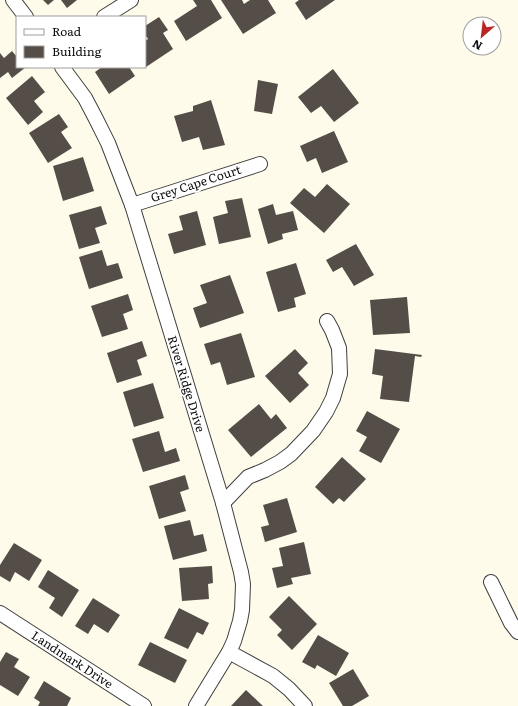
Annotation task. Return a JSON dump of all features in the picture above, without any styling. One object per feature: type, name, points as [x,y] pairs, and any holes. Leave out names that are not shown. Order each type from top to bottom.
[{"type":"street","points":[[13,0],[25,16]]},
{"type":"street","points":[[106,16],[131,0]]},
{"type":"street","name":"River Ridge Drive","points":[[63,68],[84,98],[96,119],[108,143],[132,205],[223,503],[241,572],[243,596],[240,620],[234,641],[229,652],[196,706]]},
{"type":"street","name":"Grey Cape Court","points":[[132,205],[260,164]]},
{"type":"street","points":[[223,503],[248,477],[265,470],[292,454],[313,432],[326,412],[333,398],[340,374],[339,348],[327,321]]},
{"type":"street","points":[[491,582],[511,623],[518,632]]},
{"type":"street","name":"Landmark Drive","points":[[0,613],[144,706]]},
{"type":"street","points":[[229,652],[273,676],[289,689],[305,706]]},
{"type":"building","points":[[43,0],[54,0],[48,5]]},
{"type":"building","points":[[61,0],[77,0],[67,8]]},
{"type":"building","points":[[193,0],[211,0],[222,18],[186,41],[174,21],[197,6]]},
{"type":"building","points":[[221,0],[242,0],[244,4],[250,0],[268,0],[276,13],[243,34]]},
{"type":"building","points":[[299,0],[335,0],[306,20],[295,3]]},
{"type":"building","points":[[159,17],[168,30],[163,33],[173,49],[146,67],[146,40],[148,39],[146,36],[146,25]]},
{"type":"building","points":[[12,51],[16,56],[16,68],[25,68],[12,78],[8,72],[0,78],[0,53],[4,58]]},
{"type":"building","points":[[101,68],[130,68],[135,76],[109,94],[95,72]]},
{"type":"building","points":[[333,69],[359,103],[334,122],[321,106],[311,113],[298,97]]},
{"type":"building","points":[[32,76],[45,92],[34,101],[43,112],[28,125],[6,98]]},
{"type":"building","points":[[258,80],[278,84],[272,114],[254,111]]},
{"type":"building","points":[[211,100],[225,145],[203,150],[199,137],[182,142],[174,116],[193,111],[193,106]]},
{"type":"building","points":[[59,114],[68,127],[61,132],[72,148],[48,163],[29,133]]},
{"type":"building","points":[[334,131],[348,162],[322,173],[316,158],[307,162],[300,146]]},
{"type":"building","points":[[83,157],[94,191],[63,201],[53,166]]},
{"type":"building","points":[[327,184],[350,204],[324,233],[290,203],[304,188],[315,197]]},
{"type":"building","points":[[242,198],[251,237],[219,244],[213,217],[228,213],[225,201]]},
{"type":"building","points":[[273,204],[276,215],[293,211],[298,230],[282,234],[283,239],[268,244],[258,209]]},
{"type":"building","points":[[101,206],[107,224],[95,228],[100,243],[79,249],[69,215]]},
{"type":"building","points":[[197,211],[206,245],[174,254],[168,234],[183,230],[179,216]]},
{"type":"building","points":[[356,244],[374,275],[354,286],[342,267],[333,272],[326,260]]},
{"type":"building","points":[[102,250],[107,266],[118,263],[123,278],[89,289],[79,257]]},
{"type":"building","points":[[296,263],[306,294],[294,298],[296,307],[278,312],[266,272]]},
{"type":"building","points":[[230,275],[244,313],[200,328],[193,308],[207,303],[200,285]]},
{"type":"building","points":[[128,294],[133,310],[123,314],[128,329],[102,337],[91,306]]},
{"type":"building","points":[[407,297],[410,333],[373,335],[370,300]]},
{"type":"building","points":[[241,333],[255,377],[227,385],[220,362],[211,365],[204,344]]},
{"type":"building","points":[[142,341],[147,356],[137,360],[142,375],[117,383],[107,353]]},
{"type":"building","points":[[295,349],[308,363],[298,373],[309,385],[290,403],[265,376]]},
{"type":"building","points":[[375,349],[422,355],[421,357],[415,356],[409,402],[380,399],[383,376],[372,374]]},
{"type":"building","points":[[153,383],[164,418],[134,427],[123,392]]},
{"type":"building","points":[[259,404],[271,419],[276,414],[287,428],[251,457],[228,430]]},
{"type":"building","points":[[367,411],[400,429],[381,463],[359,451],[367,437],[356,431]]},
{"type":"building","points":[[159,431],[165,452],[176,448],[180,461],[143,472],[132,439]]},
{"type":"building","points":[[342,457],[366,479],[344,502],[339,498],[333,504],[315,487]]},
{"type":"building","points":[[185,475],[189,489],[180,492],[186,511],[159,519],[149,486]]},
{"type":"building","points":[[287,498],[297,532],[265,542],[261,527],[269,525],[263,505]]},
{"type":"building","points":[[190,520],[194,536],[203,534],[207,551],[173,560],[164,526]]},
{"type":"building","points":[[304,542],[311,574],[291,578],[293,584],[277,588],[272,568],[283,566],[279,548]]},
{"type":"building","points":[[14,543],[42,560],[29,581],[15,572],[10,582],[0,576],[0,565]]},
{"type":"building","points":[[212,566],[213,583],[208,584],[209,599],[182,601],[179,568]]},
{"type":"building","points":[[48,570],[79,590],[62,617],[49,608],[55,598],[38,587]]},
{"type":"building","points":[[289,596],[317,624],[292,650],[277,635],[282,630],[269,617]]},
{"type":"building","points":[[93,598],[120,615],[108,633],[94,624],[88,634],[75,626]]},
{"type":"building","points":[[179,608],[209,623],[203,635],[197,632],[188,649],[164,638]]},
{"type":"building","points":[[318,635],[349,653],[336,676],[317,665],[315,669],[302,662]]},
{"type":"building","points":[[150,642],[187,660],[175,683],[138,665]]},
{"type":"building","points":[[6,652],[19,659],[14,667],[30,677],[18,696],[0,685],[0,662]]},
{"type":"building","points":[[353,669],[369,696],[352,706],[343,706],[329,683]]},
{"type":"building","points":[[44,681],[71,698],[67,706],[38,706],[40,702],[34,698]]},
{"type":"building","points":[[246,690],[263,706],[231,706]]}]
